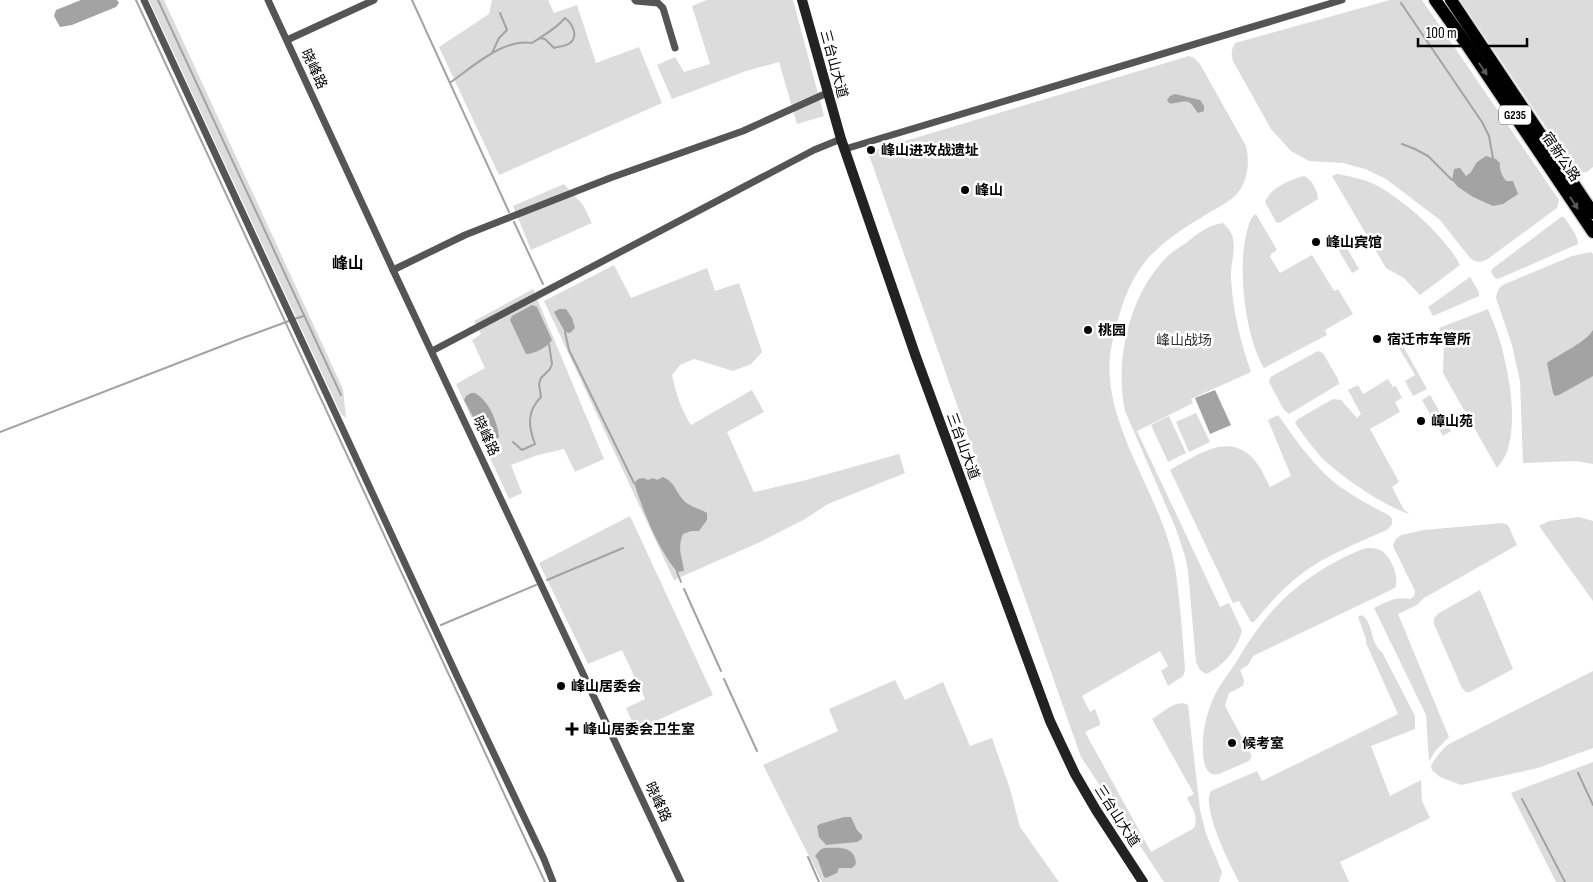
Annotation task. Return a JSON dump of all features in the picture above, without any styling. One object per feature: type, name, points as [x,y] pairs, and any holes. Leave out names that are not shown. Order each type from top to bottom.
[{"type":"highway","name":"宿新公路","points":[[1435,0],[1593,232]]},
{"type":"highway","name":"宿新公路","points":[[1451,0],[1593,213]]},
{"type":"main road","name":"三台山大道","points":[[802,0],[843,144],[915,353],[1050,720],[1075,774],[1096,810],[1144,882]]},
{"type":"street","points":[[144,0],[544,859],[553,882]]},
{"type":"street","name":"晓峰路","points":[[268,0],[393,270],[682,882]]},
{"type":"street","points":[[287,40],[374,0]]},
{"type":"street","points":[[635,0],[658,3],[663,8],[675,48]]},
{"type":"street","points":[[432,351],[814,150],[843,144],[1342,0]]},
{"type":"street","points":[[393,270],[466,235],[610,178],[743,131],[827,93]]},
{"type":"green space","points":[[149,0],[164,0],[343,389],[346,418],[341,414]]},
{"type":"green space","points":[[492,0],[548,0],[554,13],[577,5],[596,63],[639,47],[662,103],[499,175],[439,47],[489,14]]},
{"type":"green space","points":[[707,0],[793,0],[824,116],[797,124],[779,62],[746,71],[672,99],[657,65],[675,57],[684,72],[710,64],[692,6]]},
{"type":"green space","points":[[1390,0],[1422,0],[1559,200],[1557,208],[1484,261],[1477,262],[1470,258],[1440,220],[1386,179],[1365,169],[1343,163],[1309,161],[1291,151],[1271,129],[1233,61],[1232,52],[1235,43]]},
{"type":"green space","points":[[1460,0],[1593,0],[1593,167],[1587,172],[1577,173]]},
{"type":"green space","points":[[1189,56],[1200,64],[1246,146],[1247,172],[1240,190],[1233,198],[1171,237],[1144,263],[1132,283],[1119,316],[1109,365],[1111,391],[1118,417],[1172,552],[1176,570],[1185,670],[1183,676],[1168,686],[1161,671],[1168,666],[1160,651],[1082,696],[1090,712],[1095,709],[1100,722],[1100,725],[1085,732],[1151,852],[1194,828],[1196,820],[1187,798],[1194,794],[1152,719],[1179,703],[1188,705],[1200,810],[1206,834],[1222,872],[1219,882],[1164,882],[1081,757],[868,152]]},
{"type":"green space","points":[[1337,174],[1370,182],[1398,199],[1434,231],[1460,265],[1420,295],[1404,278],[1386,268],[1332,176]]},
{"type":"green space","points":[[1304,176],[1314,186],[1318,199],[1279,223],[1276,222],[1265,202],[1268,197],[1276,188]]},
{"type":"green space","points":[[564,184],[583,205],[592,223],[531,250],[513,206]]},
{"type":"green space","points":[[1256,214],[1277,250],[1270,257],[1280,273],[1312,255],[1334,291],[1338,289],[1353,314],[1325,330],[1327,335],[1264,368],[1252,338],[1243,282],[1244,246],[1249,224],[1252,217]]},
{"type":"green space","points":[[1561,217],[1564,217],[1573,230],[1578,244],[1498,279],[1495,278],[1491,272],[1492,269]]},
{"type":"green space","name":"峰山战场","points":[[1223,223],[1231,232],[1233,239],[1234,248],[1231,273],[1233,303],[1240,337],[1251,372],[1191,399],[1193,403],[1137,431],[1220,607],[1229,603],[1242,631],[1237,644],[1224,662],[1206,674],[1200,670],[1196,662],[1185,556],[1176,529],[1125,411],[1122,391],[1122,370],[1128,327],[1135,306],[1156,269],[1170,254],[1199,233]]},
{"type":"green space","points":[[1338,233],[1359,269],[1352,273],[1331,237]]},
{"type":"green space","points":[[1591,252],[1593,254],[1593,464],[1576,461],[1523,463],[1520,381],[1512,345],[1496,298],[1497,293],[1505,284],[1572,256]]},
{"type":"green space","points":[[614,265],[631,298],[707,268],[715,291],[739,283],[762,352],[751,364],[733,371],[694,359],[680,365],[672,375],[679,401],[691,425],[752,390],[764,412],[727,432],[754,492],[806,480],[899,454],[905,473],[828,504],[805,519],[758,543],[674,580],[544,301]]},
{"type":"green space","points":[[1470,277],[1479,292],[1479,296],[1433,316],[1428,307]]},
{"type":"green space","points":[[533,289],[604,459],[575,472],[564,449],[538,455],[511,465],[522,493],[509,499],[456,384],[485,368],[472,340],[481,334],[474,321]]},
{"type":"green space","points":[[1488,309],[1503,354],[1509,382],[1512,411],[1512,426],[1507,452],[1497,468],[1443,373],[1444,339],[1439,328]]},
{"type":"green space","points":[[1403,346],[1427,389],[1413,396],[1405,381],[1415,375],[1399,348]]},
{"type":"green space","points":[[1318,351],[1323,353],[1339,384],[1289,414],[1284,410],[1269,382],[1270,378]]},
{"type":"green space","points":[[1388,379],[1393,387],[1396,386],[1402,398],[1395,402],[1400,412],[1370,429],[1399,482],[1392,487],[1404,510],[1410,514],[1388,505],[1339,473],[1321,457],[1295,423],[1298,419],[1333,399],[1341,400],[1357,418],[1361,414],[1348,390],[1358,385],[1363,394]]},
{"type":"green space","points":[[1430,395],[1451,431],[1443,436],[1422,400]]},
{"type":"green space","points":[[1196,413],[1210,442],[1189,452],[1176,422]]},
{"type":"green space","points":[[1278,415],[1307,454],[1327,476],[1349,493],[1390,516],[1392,524],[1387,530],[1320,561],[1288,585],[1254,622],[1251,622],[1239,601],[1233,603],[1170,470],[1204,452],[1227,446],[1238,448],[1249,455],[1259,466],[1270,487],[1291,476],[1268,420]]},
{"type":"green space","points":[[1169,416],[1186,453],[1168,462],[1151,425]]},
{"type":"green space","points":[[630,516],[713,695],[636,730],[626,708],[645,699],[622,650],[588,664],[539,563]]},
{"type":"green space","points":[[1579,517],[1593,521],[1593,601],[1539,526],[1549,521]]},
{"type":"green space","points":[[1502,523],[1508,525],[1517,545],[1424,598],[1417,605],[1398,614],[1449,737],[1436,750],[1429,761],[1426,715],[1374,608],[1391,600],[1400,598],[1410,599],[1414,596],[1415,591],[1393,546],[1395,540],[1401,535],[1424,530]]},
{"type":"green space","points":[[1366,548],[1380,550],[1389,558],[1395,573],[1395,588],[1253,656],[1248,665],[1240,670],[1244,680],[1243,686],[1229,693],[1225,706],[1252,756],[1249,761],[1219,774],[1209,772],[1204,762],[1203,753],[1207,715],[1218,689],[1254,635],[1275,608],[1295,589],[1329,565]]},
{"type":"green space","points":[[1480,590],[1513,669],[1470,692],[1466,692],[1462,688],[1434,624],[1434,618],[1439,613]]},
{"type":"green space","points":[[1362,615],[1369,623],[1376,644],[1415,716],[1415,729],[1371,746],[1390,796],[1421,780],[1422,801],[1430,818],[1340,862],[1349,882],[1239,882],[1213,823],[1209,799],[1211,791],[1257,771],[1262,781],[1398,714],[1366,643],[1358,617]]},
{"type":"green space","points":[[1593,671],[1593,748],[1538,768],[1461,785],[1440,777],[1432,770],[1431,766],[1441,751],[1449,744]]},
{"type":"green space","points":[[895,680],[905,700],[943,682],[970,746],[992,738],[1010,789],[1020,827],[1059,882],[822,882],[763,765],[838,731],[829,709]]},
{"type":"green space","points":[[1593,762],[1593,882],[1556,882],[1511,793]]},
{"type":"shaded area","points":[[81,0],[117,0],[119,3],[116,7],[72,25],[60,27],[54,16],[56,10]]},
{"type":"shaded area","points":[[1175,94],[1200,100],[1204,106],[1204,111],[1198,113],[1188,102],[1169,103],[1167,100]]},
{"type":"shaded area","points":[[1486,156],[1496,159],[1500,163],[1503,177],[1506,181],[1513,181],[1518,194],[1503,204],[1493,206],[1473,197],[1458,187],[1452,180],[1454,169],[1460,168],[1466,176],[1477,162]]},
{"type":"shaded area","points":[[532,305],[537,307],[552,340],[540,350],[526,354],[510,320],[512,316]]},
{"type":"shaded area","points":[[559,309],[566,309],[572,318],[575,328],[570,333],[565,332],[554,312]]},
{"type":"shaded area","points":[[1593,330],[1593,376],[1555,396],[1547,363],[1579,344]]},
{"type":"shaded area","points":[[1215,390],[1231,425],[1210,434],[1195,398]]},
{"type":"shaded area","points":[[471,393],[475,393],[484,401],[492,412],[496,424],[499,437],[489,447],[464,400]]},
{"type":"shaded area","points":[[663,477],[671,483],[684,501],[707,513],[707,520],[699,531],[683,534],[681,539],[680,548],[684,571],[677,572],[663,552],[647,518],[634,483],[638,479],[648,480],[653,478],[657,480]]},
{"type":"shaded area","points":[[844,817],[851,817],[857,830],[862,835],[862,839],[857,842],[826,845],[819,837],[817,826]]},
{"type":"shaded area","points":[[824,848],[840,848],[853,853],[856,864],[852,868],[839,868],[837,873],[826,878],[824,877],[815,856]]},
{"type":"waterway","points":[[136,0],[545,882]]},
{"type":"waterway","points":[[158,0],[341,395]]},
{"type":"waterway","points":[[412,0],[509,212]]},
{"type":"waterway","points":[[1401,3],[1482,122],[1489,136],[1493,158]]},
{"type":"waterway","points":[[492,53],[499,38],[507,30],[500,13]]},
{"type":"waterway","points":[[451,82],[478,62],[500,49],[510,45],[532,43],[554,29],[565,18],[571,24],[574,32],[573,40],[570,43],[554,48],[545,39],[540,38]]},
{"type":"waterway","points":[[1402,144],[1428,156],[1452,180]]},
{"type":"waterway","points":[[514,222],[543,284]]},
{"type":"waterway","points":[[294,319],[304,316]]},
{"type":"waterway","points":[[0,432],[289,321]]},
{"type":"waterway","points":[[565,332],[569,350],[634,483]]},
{"type":"waterway","points":[[513,442],[522,450],[535,444],[530,419],[533,408],[541,397],[539,384],[541,378],[550,369],[552,364],[549,344]]},
{"type":"waterway","points":[[547,580],[623,548]]},
{"type":"waterway","points":[[677,572],[681,582]]},
{"type":"waterway","points":[[441,625],[536,585]]},
{"type":"waterway","points":[[684,589],[721,671]]},
{"type":"waterway","points":[[724,679],[757,751]]},
{"type":"waterway","points":[[1578,773],[1593,805]]},
{"type":"waterway","points":[[1522,799],[1565,882]]},
{"type":"waterway","points":[[808,857],[819,882]]},
{"type":"place","name":"峰山进攻战遗址","points":[[871,150]]},
{"type":"place","name":"峰山","points":[[965,190]]},
{"type":"place","name":"峰山宾馆","points":[[1316,242]]},
{"type":"place","name":"桃园","points":[[1088,330]]},
{"type":"place","name":"宿迁市车管所","points":[[1377,339]]},
{"type":"place","name":"嶂山苑","points":[[1421,421]]},
{"type":"place","name":"峰山居委会","points":[[561,686]]},
{"type":"place","name":"峰山居委会卫生室","points":[[572,729]]},
{"type":"place","name":"候考室","points":[[1232,743]]},
{"type":"district","name":"峰山","points":[[348,264]]}]
